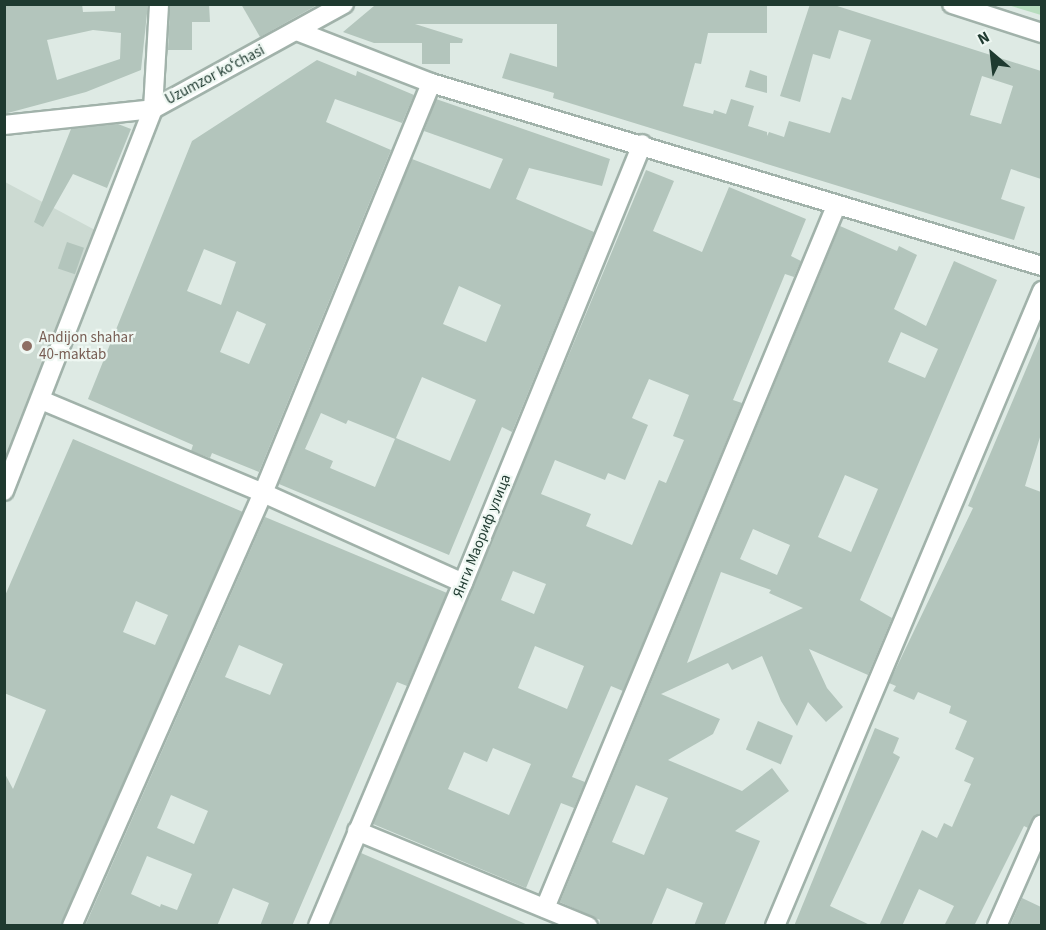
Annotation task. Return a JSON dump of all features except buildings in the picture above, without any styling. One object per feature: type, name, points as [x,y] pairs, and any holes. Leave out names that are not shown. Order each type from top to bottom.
[{"type":"street","points":[[4,491],[153,109],[159,4]]},
{"type":"street","name":"Uzumzor koʻchasi","points":[[4,125],[153,109],[344,4]]},
{"type":"street","points":[[952,4],[1041,33]]},
{"type":"street","points":[[297,31],[431,83],[642,144],[836,206],[1041,266]]},
{"type":"street","points":[[72,926],[263,493],[431,83]]},
{"type":"street","name":"Янги Маориф улица","points":[[318,926],[463,583],[642,144]]},
{"type":"street","points":[[544,908],[836,206]]},
{"type":"street","points":[[776,926],[1041,291]]},
{"type":"street","points":[[41,400],[263,493],[463,583]]},
{"type":"street","points":[[997,926],[1041,824]]},
{"type":"street","points":[[357,831],[588,926]]},
{"type":"shaded area","name":"Andijon shahar 40-maktab","points":[[5,182],[95,230],[5,462]]},
{"type":"green space","points":[[1008,5],[1041,5],[1041,15]]},
{"type":"place","name":"Andijon shahar 40-maktab","points":[[27,346]]}]
